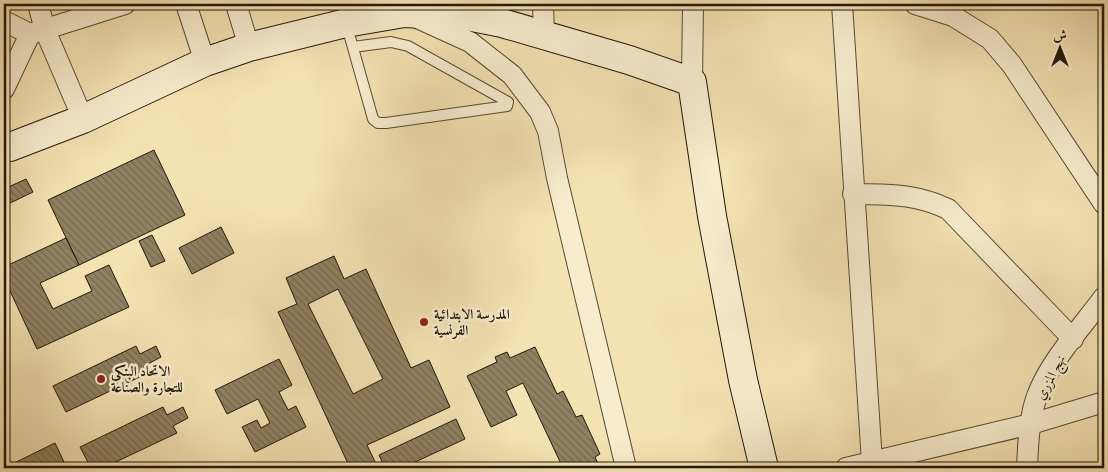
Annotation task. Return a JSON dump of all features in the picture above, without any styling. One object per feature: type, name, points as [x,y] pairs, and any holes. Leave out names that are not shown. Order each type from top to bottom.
[{"type":"street","points":[[38,4],[38,32],[83,120]]},
{"type":"street","points":[[4,21],[14,28],[38,32],[125,4]]},
{"type":"street","points":[[186,4],[205,62]]},
{"type":"street","points":[[236,4],[249,47]]},
{"type":"street","points":[[543,4],[544,35]]},
{"type":"street","points":[[693,4],[692,82],[712,216],[743,380],[764,468]]},
{"type":"street","points":[[842,4],[872,462]]},
{"type":"street","points":[[914,4],[954,16],[990,39],[1012,65],[1104,204]]},
{"type":"street","points":[[399,8],[470,42],[512,75],[540,112],[548,131],[557,178],[626,468]]},
{"type":"street","points":[[4,147],[10,147],[83,120],[205,62],[249,47],[349,35],[399,8],[467,16],[502,23],[629,60],[692,82]]},
{"type":"street","points":[[4,89],[38,32]]},
{"type":"street","points":[[853,194],[909,196],[928,200],[948,209],[1073,339]]},
{"type":"street","name":"نهج المزري","points":[[1026,468],[1031,424],[1037,396],[1055,362],[1104,297]]},
{"type":"street","points":[[846,468],[1031,424],[1104,402]]},
{"type":"lane","points":[[349,35],[408,46],[508,102],[508,104],[507,106],[378,123],[374,120],[349,35]]},
{"type":"building","points":[[154,150],[185,215],[79,265],[48,200]]},
{"type":"building","points":[[26,179],[33,192],[4,206],[4,189]]},
{"type":"building","points":[[221,227],[234,253],[192,274],[179,248]]},
{"type":"building","points":[[152,235],[165,261],[151,267],[139,241]]},
{"type":"building","points":[[66,238],[79,265],[40,283],[53,309],[92,291],[85,276],[109,265],[129,307],[37,349],[4,278],[4,267]]},
{"type":"building","points":[[334,256],[344,279],[366,269],[411,368],[429,360],[450,407],[367,445],[378,468],[350,468],[278,312],[297,304],[286,278]],"holes":[[[338,289],[383,379],[353,394],[308,304]]]},
{"type":"building","name":"الاتحاد البنكي للتجارة والصناعة","points":[[136,346],[140,354],[156,346],[161,357],[146,365],[150,372],[66,412],[53,386]]},
{"type":"building","points":[[535,347],[557,394],[563,391],[576,417],[582,415],[600,454],[595,457],[600,468],[563,468],[523,383],[506,391],[517,415],[491,427],[467,376],[497,362],[495,357],[507,352],[510,358]]},
{"type":"building","points":[[279,359],[292,385],[279,392],[288,410],[296,406],[306,427],[255,452],[242,427],[257,420],[261,428],[270,423],[258,399],[227,414],[215,390]]},
{"type":"building","points":[[163,407],[167,415],[183,407],[188,418],[173,426],[177,433],[103,468],[91,468],[80,447]]},
{"type":"building","points":[[456,419],[465,439],[402,468],[385,468],[379,455]]},
{"type":"building","points":[[55,443],[64,462],[51,468],[4,468]]},
{"type":"place","name":"المدرسة الابتدائية الفرنسية","points":[[424,322]]},
{"type":"place","name":"الاتحاد البنكي للتجارة والصناعة","points":[[101,379]]}]
